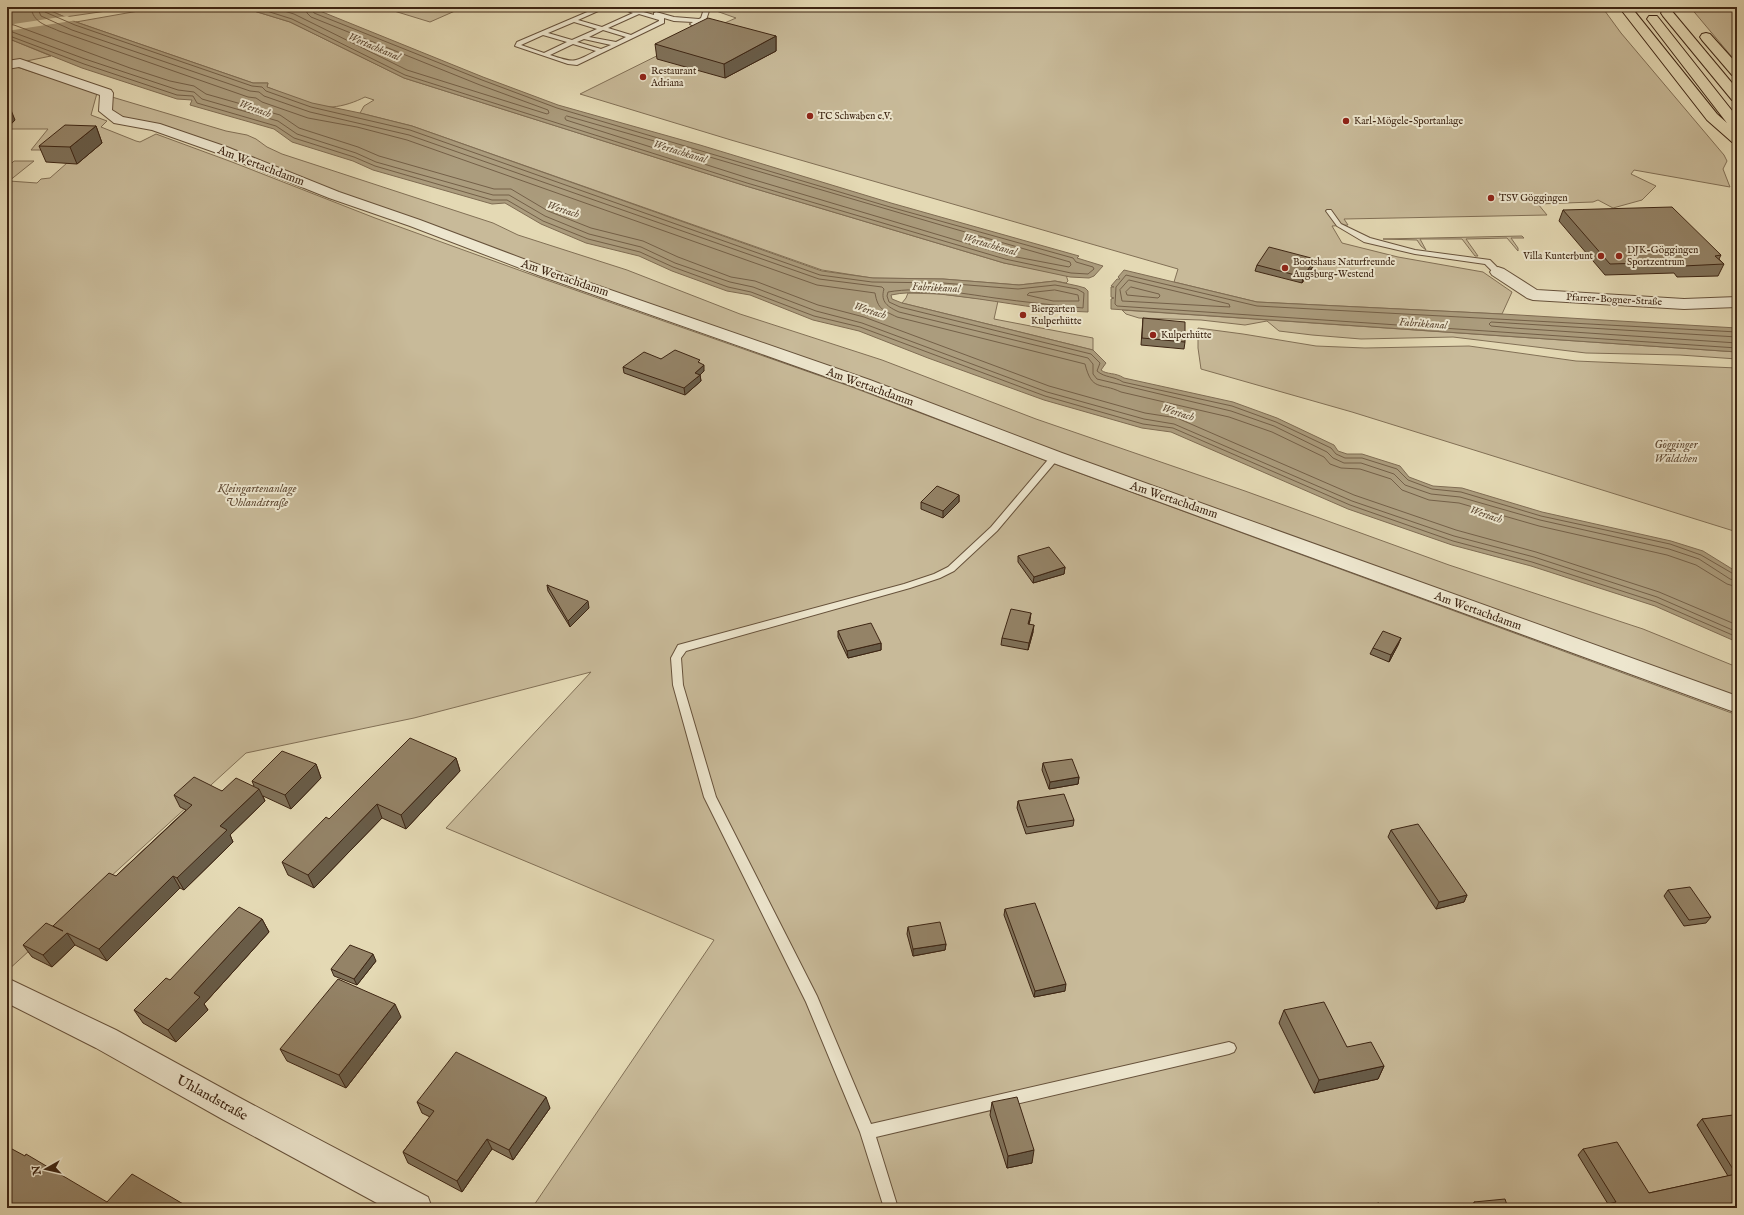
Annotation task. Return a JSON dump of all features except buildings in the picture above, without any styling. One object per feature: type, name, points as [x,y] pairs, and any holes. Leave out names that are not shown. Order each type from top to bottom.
[{"type":"highway","points":[[1625,7],[1712,117],[1737,138]]},
{"type":"highway","points":[[1644,7],[1737,126]]},
{"type":"highway","points":[[1662,7],[1737,96]]},
{"type":"highway","points":[[1696,25],[1737,72]]},
{"type":"street","name":"Am Wertachdamm","points":[[13,64],[107,93],[105,112],[119,120],[155,127],[222,150],[334,195],[415,223],[544,272],[864,384],[1055,457],[1737,706]]},
{"type":"street","name":"Pfarrer-Bogner-Straße","points":[[1498,272],[1533,295],[1684,304],[1737,302]]},
{"type":"street","name":"Uhlandstraße","points":[[7,990],[106,1039],[232,1109],[417,1208]]},
{"type":"lane","points":[[604,7],[519,43],[518,46],[570,63],[577,63],[662,22],[662,19],[630,7]]},
{"type":"lane","points":[[620,7],[674,19],[699,21]]},
{"type":"lane","points":[[691,25],[704,19],[706,11],[697,7]]},
{"type":"lane","points":[[544,54],[640,11]]},
{"type":"lane","points":[[573,20],[632,37]]},
{"type":"lane","points":[[542,33],[601,51]]},
{"type":"lane","points":[[583,37],[616,44]]},
{"type":"lane","points":[[1330,211],[1339,225],[1367,240],[1415,252],[1487,262],[1498,272]]},
{"type":"lane","points":[[891,1208],[867,1132],[812,1000],[710,797],[678,685],[676,658],[682,648],[907,586],[936,576],[951,568],[994,529],[1055,457]]},
{"type":"lane","points":[[867,1132],[1229,1048]]},
{"type":"green space","points":[[42,7],[134,7],[65,17]]},
{"type":"green space","points":[[161,7],[241,7],[290,22],[404,78],[746,186],[1004,263],[1066,275],[1068,281],[1066,283],[1055,281],[1019,285],[943,279],[872,278],[822,270],[412,126],[360,113],[364,106],[374,100],[365,97],[349,104],[332,107],[317,105],[299,100],[267,87],[268,83],[253,83],[76,22]]},
{"type":"green space","points":[[381,7],[464,7],[430,22]]},
{"type":"green space","name":"Karl-Mögele-Sportanlage","points":[[705,7],[1602,7],[1621,33],[1724,155],[1727,161],[1723,169],[1730,187],[1634,170],[1631,174],[1656,186],[1642,200],[1613,208],[1598,200],[1593,202],[1538,204],[1547,215],[1344,219],[1348,225],[1332,226],[1342,243],[1398,257],[1483,272],[1512,292],[1502,314],[1257,302],[1174,282],[1178,269],[731,140],[580,94],[736,18]]},
{"type":"green space","points":[[1690,7],[1737,7],[1737,63]]},
{"type":"green space","points":[[7,38],[51,56],[7,65]]},
{"type":"green space","name":"Kleingartenanlage Uhlandstraße","points":[[17,67],[97,93],[91,115],[107,121],[101,127],[136,141],[140,142],[156,134],[375,218],[849,386],[1063,467],[1737,715],[1737,1208],[532,1208],[714,940],[446,828],[591,672],[414,718],[246,753],[7,971],[7,168],[14,161],[34,161],[9,181],[37,183],[41,179],[50,178],[67,163],[60,150],[31,150],[48,129],[7,129],[15,120],[7,120],[7,69]]},
{"type":"green space","points":[[112,97],[226,131],[247,135],[282,154],[493,223],[518,235],[627,270],[740,314],[882,360],[1036,419],[1245,491],[1449,565],[1643,629],[1737,667],[1737,699],[868,382],[128,119],[112,112]]},
{"type":"green space","points":[[1522,236],[1524,238],[1511,238],[1518,248],[1518,251],[1507,238],[1466,239],[1478,256],[1475,256],[1462,239],[1420,239],[1426,250],[1417,240],[1383,239]]},
{"type":"green space","points":[[908,293],[941,294],[998,301],[994,319],[1093,338],[1093,350],[902,303]]},
{"type":"green space","points":[[1122,310],[1737,352],[1737,359],[1680,355],[1586,353],[1453,337],[1361,339],[1279,331],[1267,321],[1245,325],[1201,320],[1139,318],[1126,314]]},
{"type":"green space","name":"Gögginger Wäldchen","points":[[1198,328],[1316,346],[1365,348],[1469,346],[1576,361],[1737,368],[1737,532],[1352,412],[1201,369],[1198,348]]},
{"type":"water","points":[[7,7],[42,7],[76,22],[253,83],[268,83],[267,87],[312,103],[412,126],[822,271],[873,278],[943,279],[1019,285],[1055,281],[1085,288],[1088,291],[1088,312],[1041,308],[936,294],[909,293],[891,295],[892,299],[902,303],[1093,350],[1106,363],[1101,370],[1103,372],[1233,402],[1277,418],[1334,445],[1338,451],[1347,454],[1362,454],[1400,466],[1409,477],[1433,486],[1462,488],[1542,512],[1671,541],[1703,551],[1737,572],[1737,642],[1655,606],[1531,566],[1452,545],[1348,509],[1171,432],[1142,428],[1044,400],[859,331],[813,320],[750,295],[727,291],[672,271],[639,256],[586,243],[541,224],[505,203],[492,204],[373,170],[353,161],[292,142],[274,129],[190,105],[192,100],[177,99],[82,68],[7,38]]},
{"type":"water","name":"Wertachkanal","points":[[241,7],[310,7],[483,77],[558,105],[700,145],[891,203],[1079,256],[1077,258],[1103,266],[1094,276],[1089,278],[1070,277],[1004,263],[746,186],[404,78],[290,22]]},
{"type":"water","name":"Fabrikkanal","points":[[1124,270],[1257,302],[1502,314],[1737,328],[1737,352],[1111,309],[1111,299],[1114,298],[1111,297],[1111,287],[1114,287],[1111,286],[1117,279],[1120,279],[1118,277]]},
{"type":"pier","points":[[67,16],[78,20],[7,31],[7,25]]},
{"type":"place","name":"Restaurant Adriana","points":[[643,77]]},
{"type":"place","name":"TC Schwaben e.V.","points":[[810,116]]},
{"type":"place","name":"Karl-Mögele-Sportanlage","points":[[1346,121]]},
{"type":"place","name":"TSV Göggingen","points":[[1491,198]]},
{"type":"place","name":"Villa Kunterbunt","points":[[1601,256]]},
{"type":"place","name":"DJK-Göggingen Sportzentrum","points":[[1619,256]]},
{"type":"place","name":"Bootshaus Naturfreunde Augsburg-Westend","points":[[1285,268]]},
{"type":"place","name":"Biergarten Kulperhütte","points":[[1023,315]]},
{"type":"place","name":"Kulperhütte","points":[[1153,335]]},
{"type":"water label","name":"Wertach","points":[[255,109]]},
{"type":"water label","name":"Wertach","points":[[563,210]]},
{"type":"water label","name":"Wertach","points":[[870,311]]},
{"type":"water label","name":"Wertach","points":[[1178,413]]},
{"type":"water label","name":"Wertach","points":[[1486,515]]}]
